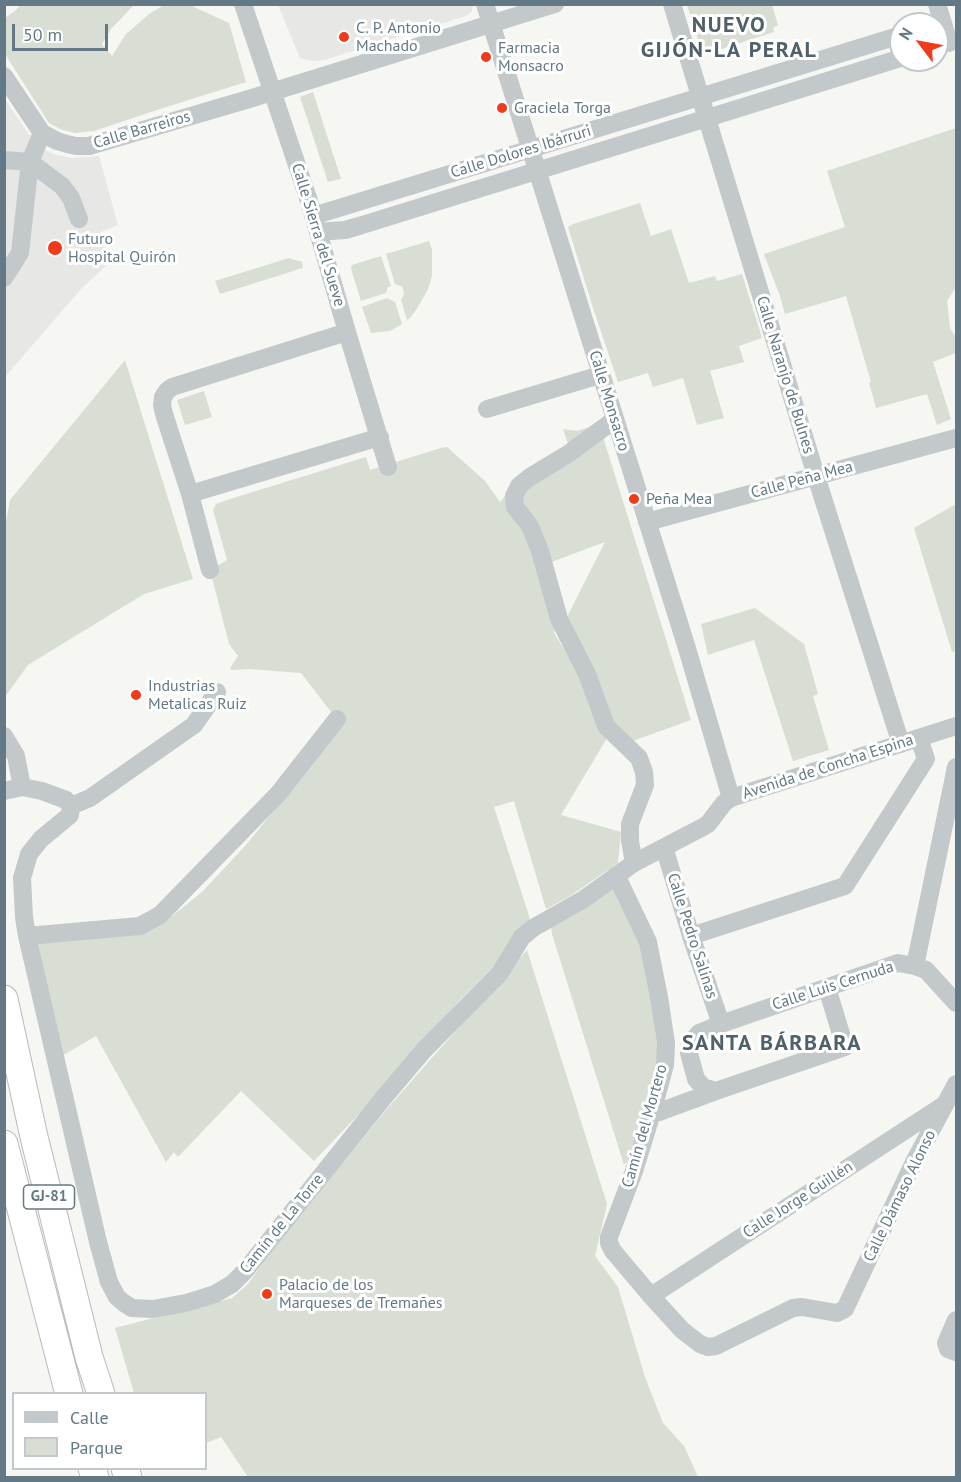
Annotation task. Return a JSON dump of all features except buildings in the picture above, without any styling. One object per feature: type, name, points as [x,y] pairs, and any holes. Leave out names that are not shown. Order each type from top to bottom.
[{"type":"highway","name":"GJ-81","points":[[4,999],[34,1137],[89,1357],[100,1392]]},
{"type":"highway","name":"GJ-81","points":[[4,1144],[68,1392]]},
{"type":"street","name":"Calle Sierra del Sueve","points":[[243,4],[315,224],[388,467]]},
{"type":"street","name":"Calle Monsacro","points":[[485,4],[731,798]]},
{"type":"street","name":"Calle Barreiros","points":[[42,133],[67,144],[88,146],[273,92],[555,4]]},
{"type":"street","name":"Calle Naranjo de Bulnes","points":[[672,4],[816,477],[901,744]]},
{"type":"street","name":"Calle Dolores Ibárruri","points":[[315,224],[531,149],[889,39]]},
{"type":"street","name":"Calle Dolores Ibárruri","points":[[315,224],[345,230],[889,62]]},
{"type":"street","points":[[4,76],[42,133],[30,162],[20,253],[4,278]]},
{"type":"street","points":[[4,160],[30,162],[62,186],[79,219]]},
{"type":"street","points":[[328,268],[331,253],[345,230]]},
{"type":"street","points":[[210,570],[190,494],[164,414],[162,405],[166,391],[172,387],[347,332]]},
{"type":"street","points":[[488,409],[600,375]]},
{"type":"street","points":[[614,420],[568,454],[530,477],[519,486],[513,496],[515,507],[530,526],[540,551],[559,620],[587,674],[606,726],[639,758],[644,772],[645,785],[630,824],[634,863]]},
{"type":"street","points":[[190,494],[380,437]]},
{"type":"street","name":"Calle Peña Mea","points":[[647,522],[957,438]]},
{"type":"street","points":[[4,736],[16,756],[13,789],[42,791],[66,800],[71,806],[90,798],[194,725],[217,692]]},
{"type":"street","points":[[27,936],[140,926],[160,915],[278,794],[337,719]]},
{"type":"street","name":"Avenida de Concha Espina","points":[[616,875],[634,863],[703,827],[731,798],[956,728]]},
{"type":"street","points":[[691,936],[845,886],[926,759],[920,738]]},
{"type":"street","points":[[915,966],[957,767]]},
{"type":"street","name":"Camín de La Torre","points":[[71,806],[70,815],[41,839],[29,854],[22,878],[24,917],[109,1282],[117,1297],[132,1308],[153,1309],[186,1304],[215,1294],[231,1284],[245,1271],[424,1050],[500,973],[522,937],[533,928],[584,899],[616,875]]},
{"type":"street","name":"Calle Pedro Salinas","points":[[664,847],[721,1024]]},
{"type":"street","name":"Camín del Mortero","points":[[616,875],[648,942],[666,1043],[665,1065],[652,1113],[609,1237],[609,1243],[613,1251],[651,1296]]},
{"type":"street","name":"Calle Luis Cernuda","points":[[716,1091],[703,1087],[696,1079],[689,1053],[690,1044],[699,1033],[721,1024],[898,963],[926,970],[957,1003]]},
{"type":"street","points":[[659,1112],[845,1047],[827,988]]},
{"type":"street","name":"Calle Dámaso Alonso","points":[[651,1296],[682,1330],[700,1344],[708,1347],[716,1346],[793,1308],[802,1307],[837,1313],[845,1309],[914,1162],[957,1083]]},
{"type":"street","name":"Calle Jorge Guillén","points":[[651,1296],[945,1104]]},
{"type":"street","points":[[951,1349],[946,1340],[957,1320]]},
{"type":"shaded area","name":"C. P. Antonio Machado","points":[[278,5],[473,5],[472,11],[466,16],[324,60],[312,61],[300,58]]},
{"type":"shaded area","name":"Futuro Hospital Quirón","points":[[4,98],[28,133],[44,149],[53,154],[72,158],[99,156],[118,225],[101,232],[109,263],[81,289],[5,377]]},
{"type":"green space","points":[[21,4],[134,5],[111,29],[102,44],[112,56],[126,34],[149,14],[164,5],[190,5],[229,23],[246,82],[94,131],[76,133],[62,130],[49,123],[5,54],[5,18]]},
{"type":"green space","points":[[687,5],[772,5],[778,25],[773,28],[774,32],[703,55]]},
{"type":"green space","points":[[313,92],[341,179],[328,182],[300,97]]},
{"type":"green space","points":[[956,128],[956,287],[947,301],[950,328],[956,337],[956,353],[933,362],[951,419],[937,425],[927,394],[876,408],[869,383],[871,382],[846,296],[785,314],[764,254],[845,227],[827,171]]},
{"type":"green space","points":[[640,203],[651,236],[671,229],[689,283],[715,276],[717,281],[742,274],[762,338],[739,346],[744,362],[710,371],[724,418],[697,425],[683,378],[653,387],[648,373],[618,382],[568,227]]},
{"type":"green space","points":[[429,241],[432,250],[432,276],[418,307],[407,320],[401,300],[404,294],[403,288],[395,284],[386,254]]},
{"type":"green space","points":[[381,256],[391,286],[388,287],[386,293],[361,301],[352,265]]},
{"type":"green space","points":[[289,258],[302,262],[303,268],[220,294],[215,281]]},
{"type":"green space","points":[[387,298],[395,302],[402,324],[390,331],[371,333],[362,307]]},
{"type":"green space","points":[[125,360],[193,579],[144,594],[28,665],[5,697],[5,527],[10,500]]},
{"type":"green space","points":[[204,391],[212,417],[185,425],[177,400]]},
{"type":"green space","points":[[599,424],[691,720],[630,742],[607,720],[566,619],[605,542],[538,567],[554,623],[554,633],[610,733],[561,815],[621,832],[618,863],[570,896],[546,909],[514,801],[494,807],[530,919],[496,964],[459,1001],[358,1115],[314,1161],[241,1091],[178,1157],[174,1152],[166,1162],[96,1036],[60,1057],[36,943],[166,921],[202,892],[246,845],[342,726],[301,673],[232,670],[230,668],[238,656],[229,644],[210,570],[227,560],[213,510],[216,504],[366,457],[370,470],[447,447],[485,481],[500,502],[508,492],[569,447],[563,429],[577,431]]},
{"type":"green space","points":[[956,504],[956,651],[952,652],[914,528]]},
{"type":"green space","points":[[755,608],[804,644],[818,694],[813,696],[829,750],[793,761],[754,640],[708,655],[701,624]]},
{"type":"green space","points":[[613,885],[618,901],[644,945],[659,1059],[634,1152],[624,1165],[551,926]]},
{"type":"green space","points":[[527,950],[607,1204],[595,1256],[618,1287],[645,1377],[663,1423],[684,1446],[698,1477],[248,1477],[221,1437],[207,1443],[207,1392],[134,1392],[115,1328],[232,1298],[248,1284],[272,1250],[386,1110]]},
{"type":"place","name":"C. P. Antonio Machado","points":[[344,37]]},
{"type":"place","name":"Farmacia Monsacro","points":[[486,57]]},
{"type":"place","name":"Graciela Torga","points":[[502,108]]},
{"type":"place","name":"Futuro Hospital Quirón","points":[[55,248]]},
{"type":"place","name":"Peña Mea","points":[[634,499]]},
{"type":"place","name":"Industrias Metalicas Ruiz","points":[[136,695]]},
{"type":"place","name":"Palacio de los Marqueses de Tremañes","points":[[267,1294]]},
{"type":"district","name":"NUEVO GIJÓN-LA PERAL","points":[[729,38]]},
{"type":"district","name":"SANTA BÁRBARA","points":[[772,1044]]}]
